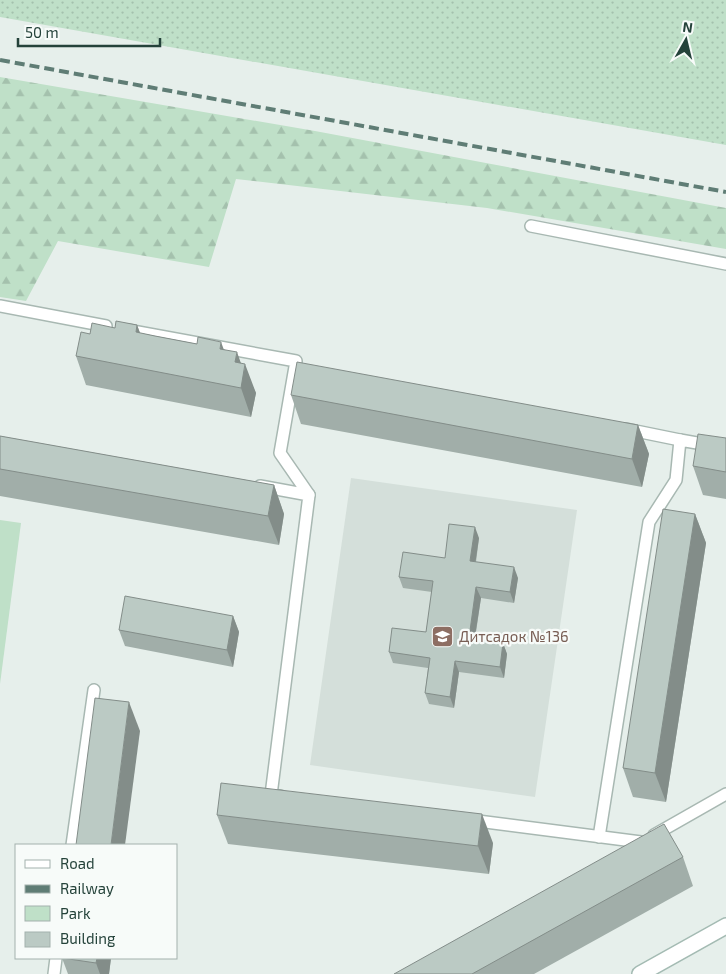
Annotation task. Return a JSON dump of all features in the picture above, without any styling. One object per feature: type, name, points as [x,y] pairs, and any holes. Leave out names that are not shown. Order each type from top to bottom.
[{"type":"main road","points":[[640,974],[726,926]]},
{"type":"lane","points":[[531,226],[726,264]]},
{"type":"lane","points":[[0,306],[301,362],[280,453],[309,495],[271,795],[290,798]]},
{"type":"lane","points":[[613,426],[726,448]]},
{"type":"lane","points":[[599,837],[649,522],[676,480],[680,440]]},
{"type":"lane","points":[[251,484],[309,495]]},
{"type":"lane","points":[[72,844],[94,690]]},
{"type":"lane","points":[[624,852],[726,794]]},
{"type":"lane","points":[[454,818],[641,842]]},
{"type":"lane","points":[[54,974],[56,959]]},
{"type":"shaded area","name":"Дитсадок №136","points":[[351,478],[577,510],[535,797],[310,765]]},
{"type":"green space","points":[[0,0],[726,0],[726,145],[0,17]]},
{"type":"green space","points":[[0,77],[315,131],[726,208],[726,249],[487,208],[236,179],[209,267],[58,241],[26,301],[0,297]]},
{"type":"green space","points":[[0,520],[21,523],[0,684]]},
{"type":"building","points":[[116,321],[137,325],[136,332],[155,336],[197,344],[198,337],[221,342],[220,349],[237,352],[235,362],[245,364],[241,388],[76,356],[81,332],[90,334],[92,323],[115,328]]},
{"type":"building","points":[[297,362],[638,425],[632,459],[291,395]]},
{"type":"building","points":[[698,434],[726,438],[726,472],[693,466]]},
{"type":"building","points":[[0,436],[274,485],[268,516],[0,469]]},
{"type":"building","points":[[663,509],[695,514],[655,773],[623,768]]},
{"type":"building","points":[[449,524],[475,527],[470,561],[514,567],[510,592],[476,587],[469,638],[503,643],[500,667],[455,661],[450,697],[425,693],[430,658],[389,652],[392,628],[426,632],[433,581],[399,577],[403,552],[445,558]]},
{"type":"building","points":[[125,596],[233,616],[227,650],[119,630]]},
{"type":"building","points":[[95,698],[129,702],[111,844],[76,844]]},
{"type":"building","points":[[221,783],[482,814],[478,846],[217,815]]},
{"type":"building","points":[[664,824],[683,857],[472,974],[394,974]]},
{"type":"building","points":[[69,959],[97,959],[96,963]]},
{"type":"railway","points":[[0,60],[726,192]]},
{"type":"place","name":"Дитсадок №136","points":[[443,637]]}]
